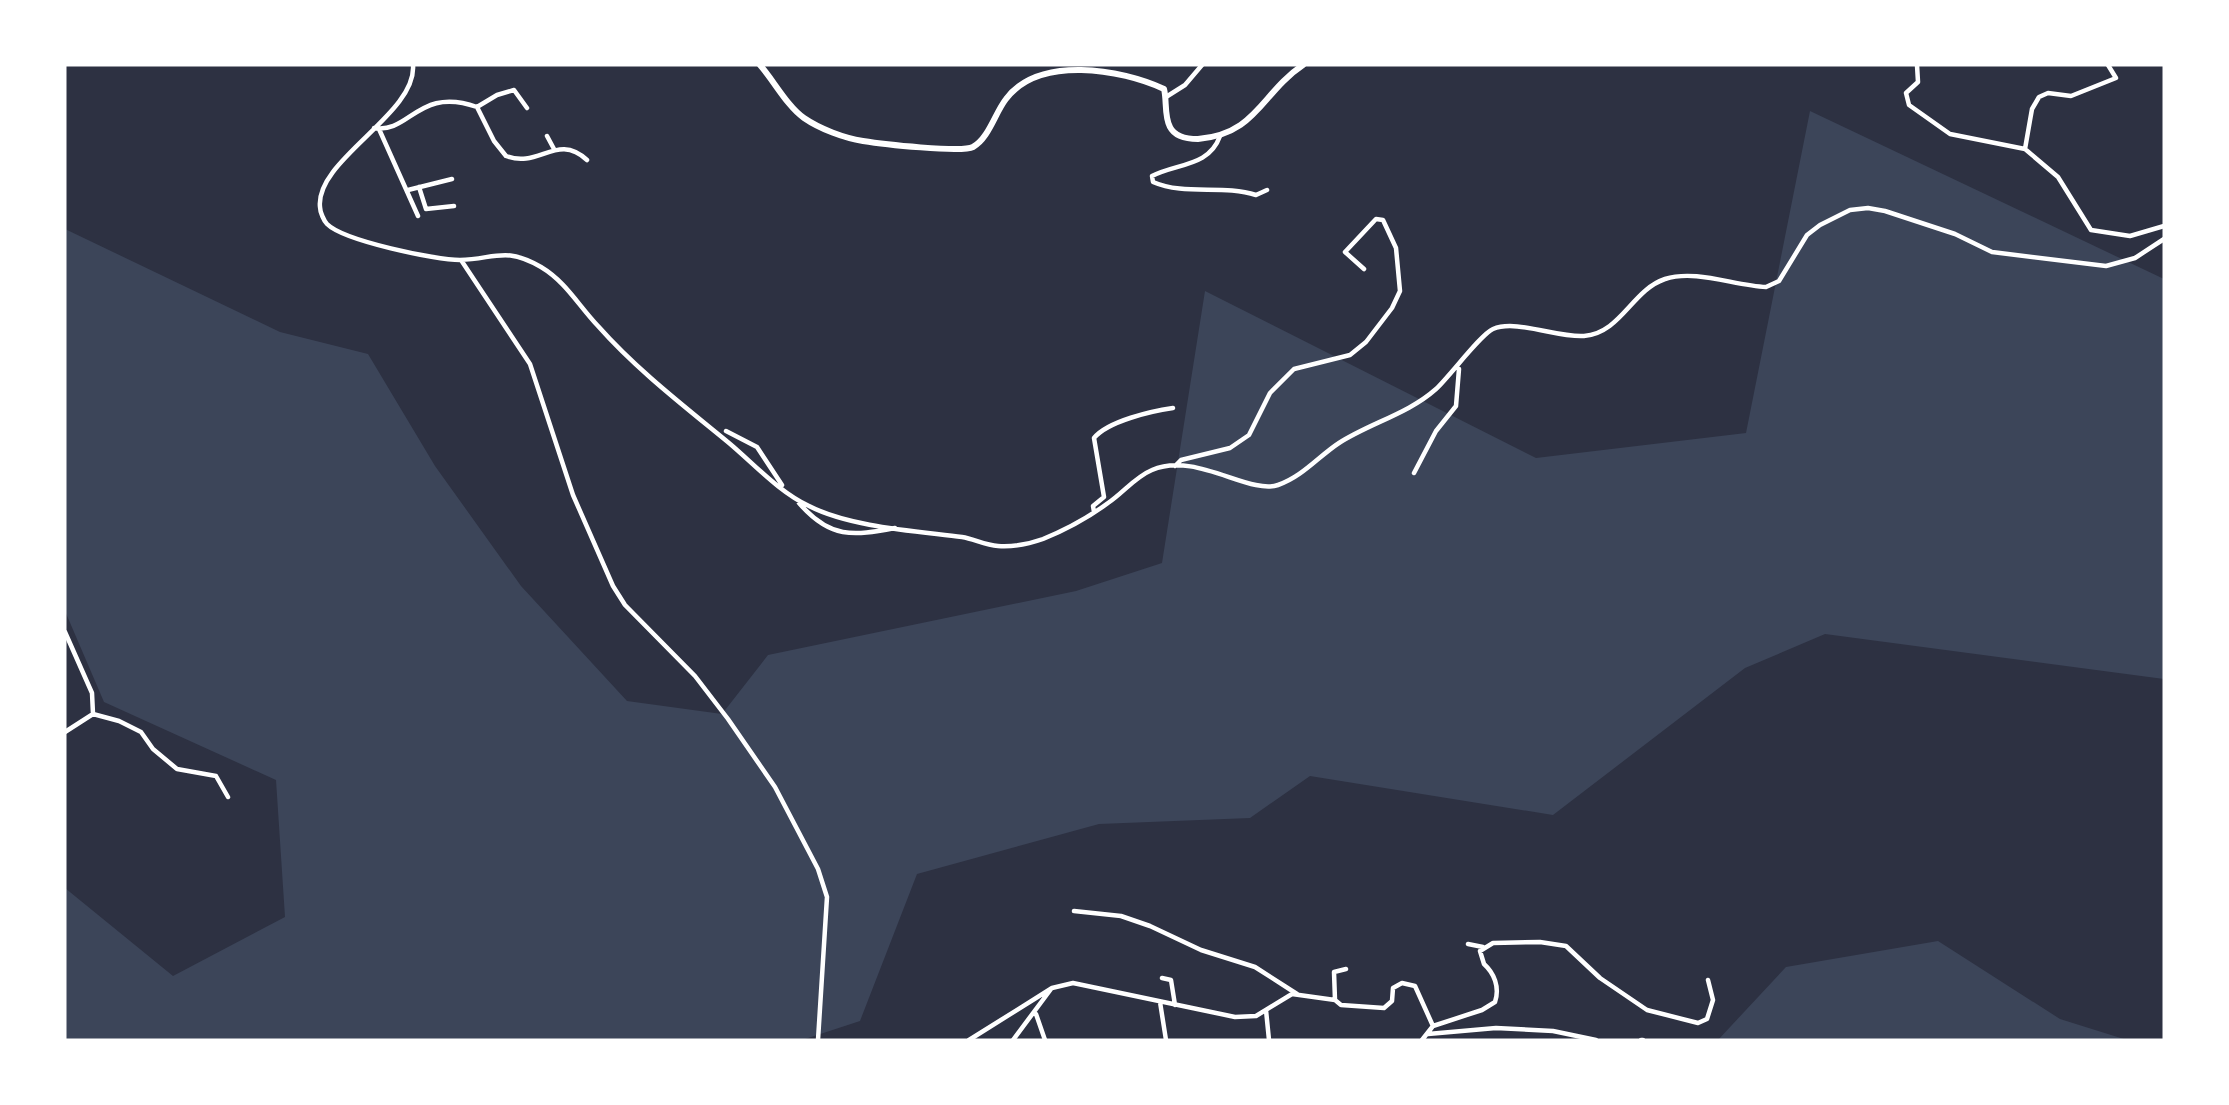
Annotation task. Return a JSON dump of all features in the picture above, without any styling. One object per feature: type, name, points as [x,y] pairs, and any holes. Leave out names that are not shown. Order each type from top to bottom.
[{"type":"street","points":[[413,65],[413,78],[406,93],[324,189],[320,208],[327,224],[354,238],[378,246],[461,260],[503,253],[533,262],[553,274],[572,292],[597,326],[676,401],[797,499],[841,518],[971,538],[994,546],[1012,546],[1043,539],[1094,512],[1153,469],[1175,466],[1221,472],[1266,487],[1279,484],[1342,441],[1413,405],[1459,368],[1486,333],[1500,327],[1573,336],[1601,332],[1621,316],[1640,292],[1672,277],[1759,287],[1773,284],[1807,235],[1850,209],[1885,211],[1955,234],[1982,250],[2003,255],[2106,266],[2135,258],[2164,239]]},
{"type":"street","points":[[760,65],[802,116],[822,127],[862,141],[964,150],[984,139],[995,114],[1013,90],[1040,75],[1084,72],[1134,77],[1164,89],[1168,124],[1175,133],[1191,139],[1220,136]]},
{"type":"street","points":[[1166,97],[1185,85],[1202,65]]},
{"type":"street","points":[[1267,190],[1256,195],[1244,191],[1182,188],[1153,182],[1152,176],[1199,161],[1220,136],[1251,119],[1282,82],[1303,65]]},
{"type":"street","points":[[1917,65],[1918,82],[1907,89],[1905,98],[1929,121],[1951,134],[2025,149],[2057,177],[2091,230],[2130,236],[2164,226]]},
{"type":"street","points":[[2025,149],[2032,109],[2039,97],[2048,93],[2071,96],[2116,78],[2108,65]]},
{"type":"street","points":[[477,107],[497,95],[514,90],[519,92],[527,108]]},
{"type":"street","points":[[376,129],[439,101],[453,100],[477,107],[494,141],[506,156],[528,159],[563,147],[577,150],[587,160]]},
{"type":"street","points":[[376,129],[408,190],[418,216]]},
{"type":"street","points":[[547,136],[554,149]]},
{"type":"street","points":[[408,190],[452,179]]},
{"type":"street","points":[[419,187],[426,209],[454,206]]},
{"type":"street","points":[[1175,466],[1181,460],[1230,447],[1249,435],[1275,384],[1294,369],[1350,355],[1360,348],[1392,309],[1400,291],[1396,248],[1383,220],[1376,219],[1370,224],[1345,252],[1364,269]]},
{"type":"street","points":[[461,260],[530,364],[573,495],[613,586],[625,605],[695,676],[728,719],[775,787],[818,869],[827,897],[818,1040]]},
{"type":"street","points":[[1414,473],[1436,432],[1456,406],[1459,368]]},
{"type":"street","points":[[1094,512],[1093,506],[1104,497],[1094,438],[1121,421],[1147,412],[1173,408]]},
{"type":"street","points":[[726,431],[757,447],[784,489]]},
{"type":"street","points":[[797,499],[807,512],[844,535],[856,536],[897,528]]},
{"type":"street","points":[[65,632],[92,693],[93,714]]},
{"type":"street","points":[[65,732],[93,714],[119,721],[141,732],[153,749],[177,769],[216,776],[228,797]]},
{"type":"street","points":[[1074,911],[1121,916],[1150,926],[1202,950],[1255,967],[1298,994],[1335,1000],[1341,1005],[1384,1008],[1392,1001],[1395,985],[1409,984],[1415,986],[1433,1026]]},
{"type":"street","points":[[1468,944],[1483,947],[1493,943],[1528,942],[1566,946],[1600,978],[1647,1010],[1698,1023],[1707,1019],[1713,1000],[1708,980]]},
{"type":"street","points":[[1422,1040],[1433,1026],[1482,1010],[1495,1002],[1497,987],[1491,969],[1484,964],[1483,947]]},
{"type":"street","points":[[1335,1000],[1334,972],[1346,969]]},
{"type":"street","points":[[1162,978],[1171,980],[1175,1005]]},
{"type":"street","points":[[969,1040],[1052,988],[1073,984],[1091,985],[1235,1017],[1256,1016],[1298,994]]},
{"type":"street","points":[[1013,1040],[1036,1013],[1052,988]]},
{"type":"street","points":[[1160,1002],[1166,1040]]},
{"type":"street","points":[[1266,1010],[1269,1040]]},
{"type":"street","points":[[1036,1013],[1045,1040]]},
{"type":"street","points":[[1428,1034],[1496,1028],[1553,1031],[1596,1040]]},
{"type":"shaded area","points":[[1810,111],[2164,279],[2164,679],[1825,634],[1745,668],[1553,815],[1310,776],[1250,818],[1099,824],[917,874],[860,1021],[802,1040],[65,1040],[65,888],[173,976],[285,917],[276,780],[104,702],[65,611],[65,229],[280,332],[368,354],[435,466],[521,586],[627,701],[722,714],[768,655],[1076,591],[1162,563],[1205,291],[1536,458],[1746,433]]},
{"type":"shaded area","points":[[1938,941],[2060,1019],[2127,1040],[1718,1040],[1786,967]]}]
